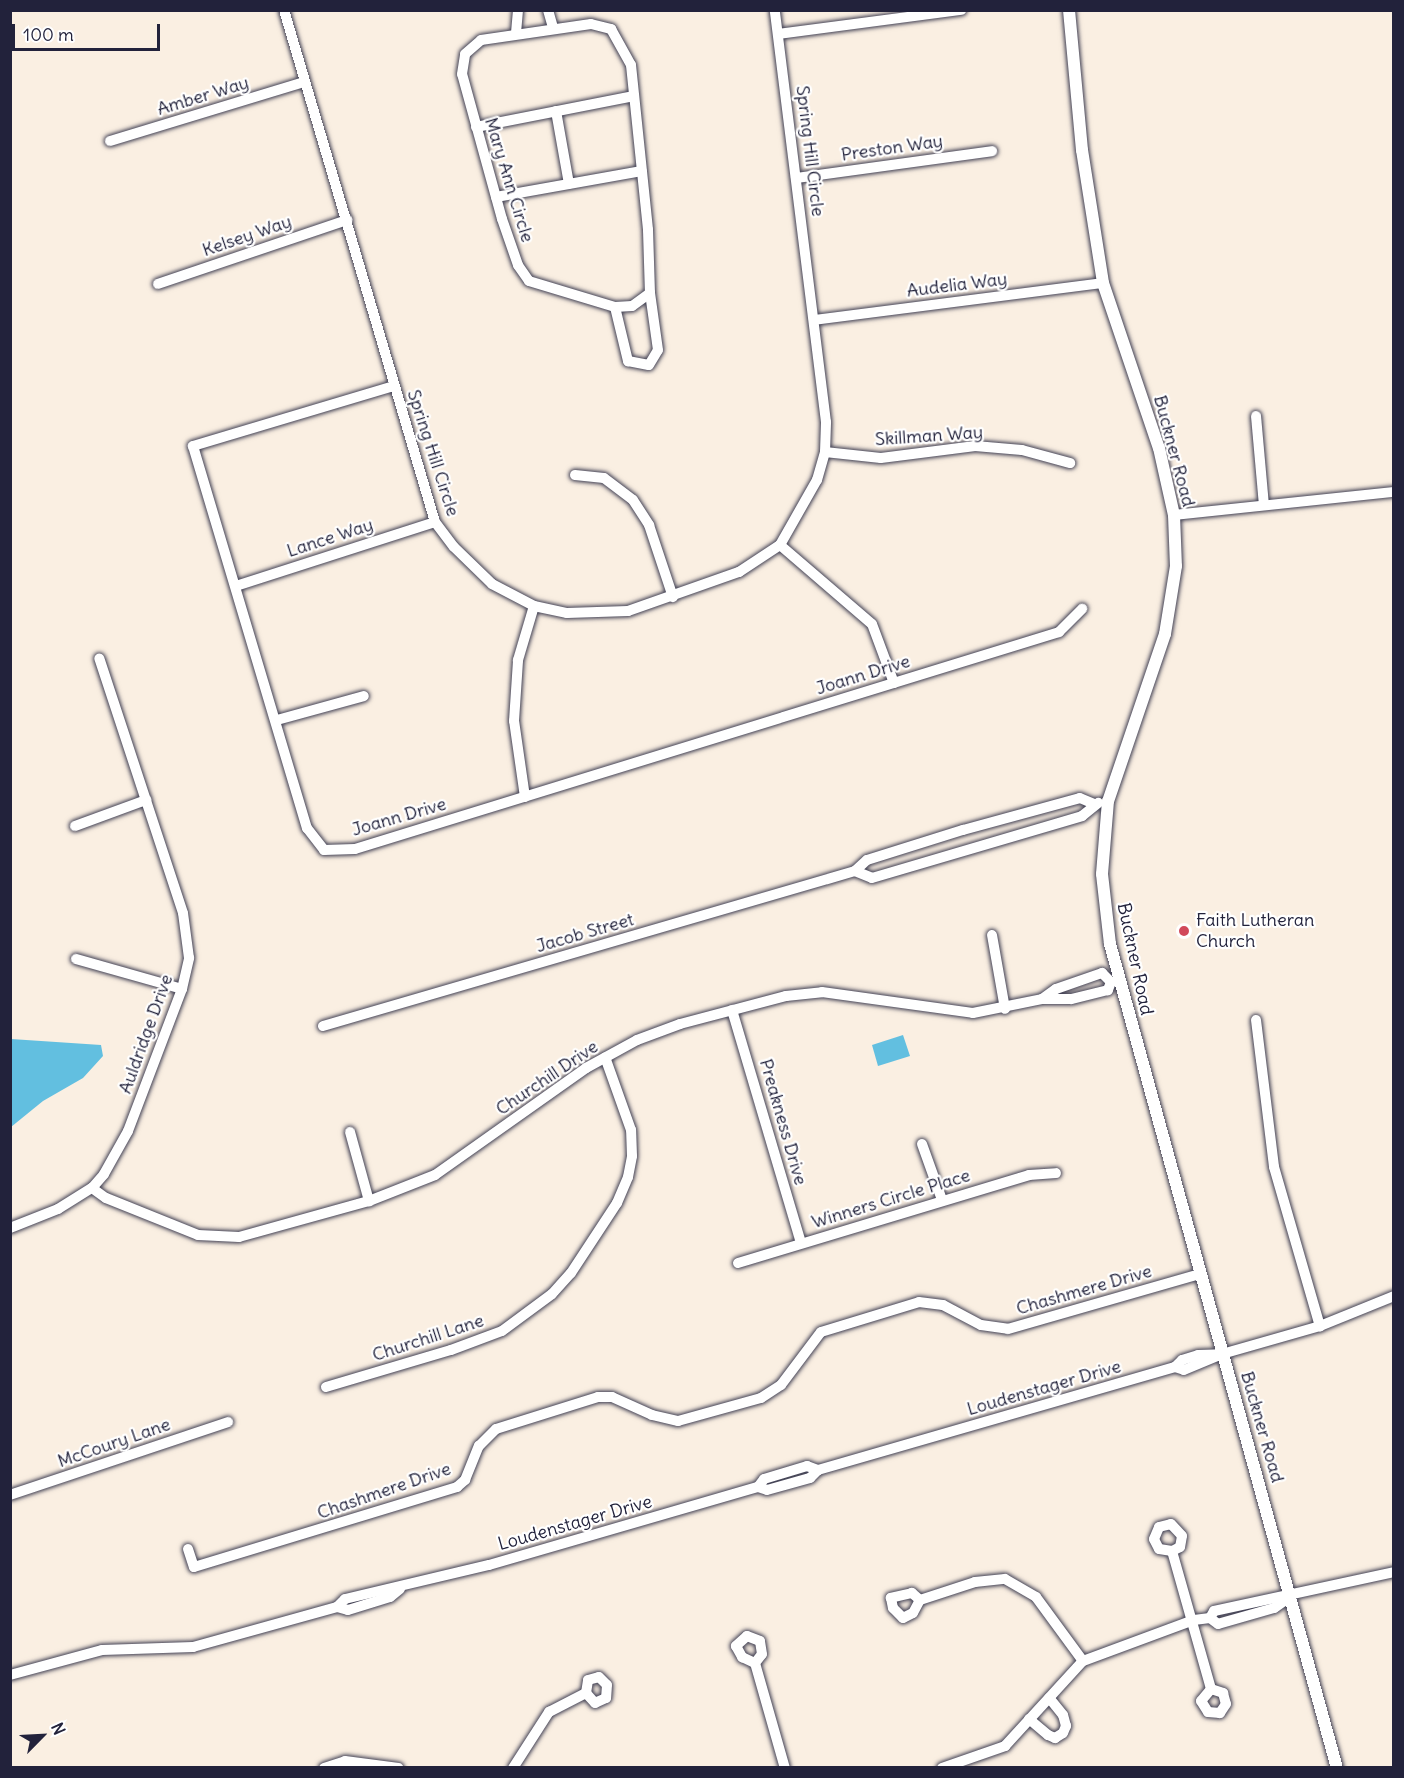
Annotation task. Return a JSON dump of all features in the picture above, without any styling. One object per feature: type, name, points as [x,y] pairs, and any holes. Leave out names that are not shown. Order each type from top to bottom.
[{"type":"street","name":"Spring Hill Circle","points":[[284,10],[435,522],[454,548],[492,584],[534,606],[567,613],[609,612],[673,597],[726,578],[780,545],[817,480],[825,452],[826,422],[775,10]]},
{"type":"street","points":[[516,33],[518,10]]},
{"type":"street","points":[[548,10],[553,28]]},
{"type":"street","points":[[778,34],[961,10]]},
{"type":"street","name":"Buckner Road","points":[[1069,10],[1082,150],[1103,283],[1159,448],[1174,515],[1176,566],[1165,634],[1108,801],[1102,874],[1115,981],[1200,1274],[1337,1767]]},
{"type":"street","name":"Mary Ann Circle","points":[[591,24],[611,29],[631,65],[642,171],[650,293],[658,350],[649,365],[628,361],[615,307],[529,281],[518,265],[476,127],[462,74],[465,54],[481,40],[553,28],[591,24]]},
{"type":"street","name":"Amber Way","points":[[110,141],[304,82]]},
{"type":"street","points":[[476,127],[634,96]]},
{"type":"street","points":[[556,111],[569,184]]},
{"type":"street","name":"Preston Way","points":[[796,178],[992,151]]},
{"type":"street","points":[[496,197],[642,171]]},
{"type":"street","name":"Kelsey Way","points":[[158,284],[347,220]]},
{"type":"street","name":"Audelia Way","points":[[814,320],[1103,283]]},
{"type":"street","points":[[615,307],[633,306],[650,293]]},
{"type":"street","name":"Joann Drive","points":[[394,386],[194,446],[277,720],[307,828],[324,850],[355,849],[1059,633],[1082,609]]},
{"type":"street","points":[[1256,416],[1264,505]]},
{"type":"street","name":"Skillman Way","points":[[825,452],[881,458],[975,446],[1022,450],[1070,463]]},
{"type":"street","points":[[575,475],[604,478],[633,500],[649,525],[673,597]]},
{"type":"street","points":[[1174,515],[1394,492]]},
{"type":"street","name":"Lance Way","points":[[236,586],[435,522]]},
{"type":"street","points":[[780,545],[872,624],[894,683]]},
{"type":"street","points":[[525,797],[514,721],[518,660],[534,606]]},
{"type":"street","name":"Auldridge Drive","points":[[10,1228],[58,1209],[92,1188],[123,1141],[182,989],[188,938],[99,658]]},
{"type":"street","points":[[277,720],[364,696]]},
{"type":"street","name":"Jacob Street","points":[[323,1026],[855,871],[867,860],[963,830],[1080,798],[1094,804]]},
{"type":"street","points":[[75,826],[146,800]]},
{"type":"street","name":"Jacob Street","points":[[855,871],[872,878],[1082,816],[1094,804],[1108,801]]},
{"type":"street","points":[[992,935],[1005,1009]]},
{"type":"street","points":[[76,959],[182,989]]},
{"type":"street","name":"Churchill Drive","points":[[92,1188],[106,1198],[198,1235],[220,1239],[262,1233],[404,1190],[461,1159],[604,1057],[637,1040],[732,1010],[786,996],[822,992],[973,1013],[1005,1009],[1042,999],[1071,999],[1108,990],[1115,981],[1102,973],[1056,989],[1042,999]]},
{"type":"street","name":"Preakness Drive","points":[[732,1010],[801,1243]]},
{"type":"street","points":[[1256,1020],[1274,1167],[1320,1326]]},
{"type":"street","name":"Churchill Lane","points":[[326,1387],[451,1350],[502,1330],[552,1294],[572,1273],[616,1203],[628,1177],[632,1156],[631,1130],[604,1057]]},
{"type":"street","points":[[350,1132],[369,1201]]},
{"type":"street","points":[[922,1144],[942,1200]]},
{"type":"street","name":"Winners Circle Place","points":[[738,1263],[1029,1174],[1056,1173]]},
{"type":"street","name":"Chashmere Drive","points":[[188,1550],[194,1567],[457,1487],[465,1480],[479,1446],[496,1429],[598,1397],[612,1397],[652,1415],[678,1421],[761,1398],[782,1385],[821,1332],[919,1302],[943,1305],[981,1325],[1008,1329],[1200,1274]]},
{"type":"street","name":"Loudenstager Drive","points":[[10,1675],[102,1650],[193,1647],[337,1607],[348,1610],[390,1597],[400,1589],[758,1486],[764,1479],[807,1466],[818,1470],[1175,1367],[1182,1360],[1198,1355],[1222,1354],[1320,1326],[1394,1296]]},
{"type":"street","name":"McCoury Lane","points":[[10,1495],[228,1422]]},
{"type":"street","points":[[1172,1551],[1194,1620],[1211,1689]]},
{"type":"street","points":[[942,1767],[1005,1746],[1083,1661],[1194,1620],[1210,1618],[1215,1611],[1271,1596],[1290,1597],[1394,1572]]},
{"type":"street","points":[[920,1600],[975,1582],[1005,1579],[1036,1597],[1083,1661]]},
{"type":"street","points":[[755,1663],[785,1767]]},
{"type":"street","points":[[513,1767],[549,1712],[586,1693]]},
{"type":"street","points":[[1029,1719],[1055,1738],[1063,1733],[1066,1726],[1063,1714],[1049,1698]]},
{"type":"street","points":[[324,1767],[345,1761],[399,1767]]},
{"type":"water","points":[[903,1035],[910,1056],[878,1066],[872,1045]]},
{"type":"water","points":[[11,1039],[101,1045],[103,1056],[83,1078],[43,1101],[11,1127]]},
{"type":"place","name":"Faith Lutheran Church","points":[[1184,931]]}]
